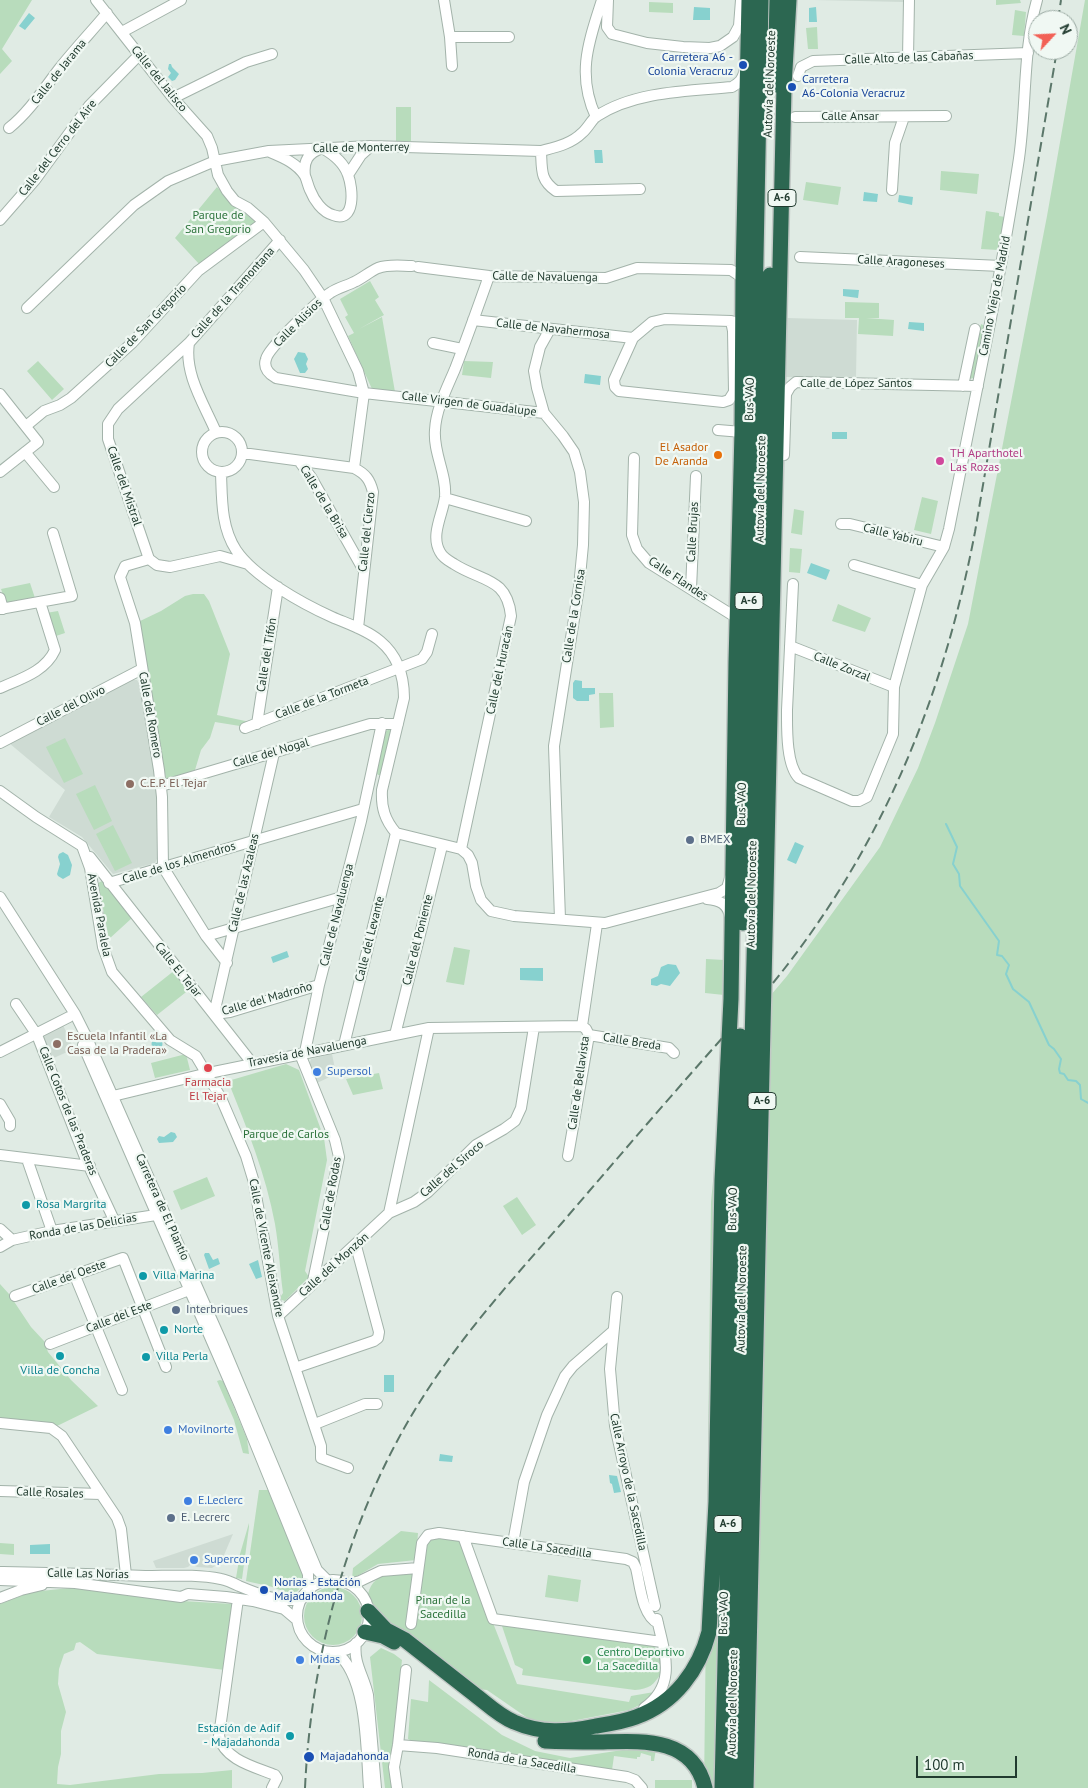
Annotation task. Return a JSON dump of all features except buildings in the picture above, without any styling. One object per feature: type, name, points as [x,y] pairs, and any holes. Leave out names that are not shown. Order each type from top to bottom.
[{"type":"highway","points":[[366,1604],[386,1630],[405,1640],[511,1721],[556,1732],[636,1718],[670,1697],[688,1679],[703,1652],[711,1624],[716,1502],[722,1180],[730,1029],[737,602],[742,432],[737,323],[737,274],[743,261],[749,0]]},
{"type":"highway","points":[[754,0],[753,24],[758,123]]},
{"type":"highway","name":"Autovía del Noroeste","points":[[722,1788],[752,515],[761,0]]},
{"type":"highway","points":[[767,332],[770,0]]},
{"type":"highway","name":"Bus-VAO","points":[[734,1788],[767,332],[770,286],[777,0]]},
{"type":"highway","name":"Autovía del Noroeste","points":[[746,1788],[784,87],[789,0]]},
{"type":"highway","points":[[771,706],[776,699],[784,455]]},
{"type":"highway","points":[[718,1408],[731,1110],[733,1088],[738,1079]]},
{"type":"highway","points":[[712,1788],[717,1575],[716,1502]]},
{"type":"highway","points":[[361,1638],[383,1636],[400,1645],[507,1728],[524,1736],[544,1741],[646,1741],[668,1746],[686,1757],[693,1764],[701,1775],[705,1788]]},
{"type":"street","name":"Calle del Jalisco","points":[[96,0],[173,98],[206,136],[212,148],[218,175],[227,191],[235,201],[248,208],[264,222],[304,270],[323,298],[358,371],[364,393]]},
{"type":"street","points":[[122,32],[181,0]]},
{"type":"street","points":[[444,0],[450,37],[452,66]]},
{"type":"street","points":[[596,116],[591,106],[586,66],[587,48],[602,0]]},
{"type":"street","points":[[608,0],[607,27],[612,34],[647,43],[710,48],[720,46],[734,37],[739,26],[741,0]]},
{"type":"street","points":[[908,58],[909,0]]},
{"type":"street","name":"Calle de Jarama","points":[[9,128],[22,118],[106,12]]},
{"type":"street","points":[[450,37],[509,36]]},
{"type":"street","name":"Calle Alto de las Cabañas","points":[[798,76],[801,67],[814,61],[1028,53]]},
{"type":"street","name":"Camino Viejo de Madrid","points":[[790,667],[787,729],[792,766],[795,774],[808,782],[852,801],[865,799],[893,734],[894,688],[922,585],[944,547],[1002,266],[1020,157],[1028,53]]},
{"type":"street","points":[[173,98],[246,62],[272,54]]},
{"type":"street","name":"Calle del Cerro del Aire","points":[[0,220],[35,180],[89,106],[139,55]]},
{"type":"street","points":[[732,87],[743,79],[747,59]]},
{"type":"street","points":[[732,87],[743,93],[746,102]]},
{"type":"street","name":"Calle de Monterrey","points":[[27,308],[134,205],[168,181],[215,161],[269,151],[372,146],[541,151],[564,145],[590,126],[596,116],[634,100],[667,93],[732,87]]},
{"type":"street","name":"Calle Ansar","points":[[796,117],[946,116]]},
{"type":"street","points":[[892,190],[895,143],[904,117]]},
{"type":"street","points":[[348,175],[361,155],[372,146]]},
{"type":"street","points":[[322,148],[342,164],[348,175],[352,189],[352,203],[348,212],[341,216],[334,216],[315,201],[304,169],[307,158],[313,152],[322,148]]},
{"type":"street","points":[[269,151],[288,160],[298,167],[305,176]]},
{"type":"street","points":[[541,151],[543,178],[548,186],[556,191],[640,189]]},
{"type":"street","name":"Calle de San Gregorio","points":[[26,426],[44,410],[60,405],[71,398],[132,343],[198,271],[264,222]]},
{"type":"street","name":"Calle de la Tramontana","points":[[216,432],[189,369],[187,356],[189,343],[280,240]]},
{"type":"street","name":"Calle Aragoneses","points":[[800,257],[1002,266]]},
{"type":"street","name":"Calle Alisios","points":[[394,396],[364,393],[276,378],[266,368],[265,360],[279,341],[332,291],[355,282],[370,271],[380,268],[391,266],[415,267]]},
{"type":"street","name":"Calle de Navaluenga","points":[[415,267],[489,276],[606,278],[637,268],[737,274]]},
{"type":"street","name":"Calle del Huracán","points":[[461,849],[511,616],[510,602],[501,587],[457,566],[439,552],[436,539],[445,498],[445,486],[434,439],[435,427],[442,402],[489,276]]},
{"type":"street","name":"Calle de Navahermosa","points":[[473,320],[633,338]]},
{"type":"street","points":[[657,320],[737,323],[733,331],[734,392],[729,400],[723,402],[619,391],[615,387],[614,380],[633,338],[657,320]]},
{"type":"street","name":"Calle de la Cornisa","points":[[550,329],[540,348],[534,371],[544,413],[574,452],[580,472],[584,502],[580,587],[554,746],[560,918]]},
{"type":"street","points":[[963,386],[975,329]]},
{"type":"street","name":"Calle del Mistral","points":[[149,559],[108,440],[108,424],[118,409],[189,343]]},
{"type":"street","points":[[433,343],[462,349]]},
{"type":"street","points":[[167,363],[180,363],[189,369]]},
{"type":"street","name":"Calle de López Santos","points":[[784,455],[786,394],[793,384],[801,381],[978,386]]},
{"type":"street","points":[[242,454],[354,468],[364,393]]},
{"type":"street","points":[[0,394],[38,442],[0,472]]},
{"type":"street","name":"Calle Virgen de Guadalupe","points":[[394,396],[544,413]]},
{"type":"street","points":[[718,430],[742,432]]},
{"type":"street","points":[[216,432],[227,432],[236,437],[241,445],[242,454],[239,463],[230,471],[221,473],[213,471],[204,464],[201,454],[203,443],[208,436],[216,432]]},
{"type":"street","points":[[26,452],[54,487]]},
{"type":"street","name":"Calle Flandes","points":[[634,458],[632,534],[637,549],[650,563],[737,618]]},
{"type":"street","name":"Calle de la Brisa","points":[[299,461],[311,477],[363,570]]},
{"type":"street","name":"Calle del Cierzo","points":[[354,468],[363,472],[370,480],[373,492],[358,628]]},
{"type":"street","points":[[221,473],[223,514],[231,540],[236,550],[248,564],[278,587],[314,609],[358,628],[379,640],[391,653],[400,668],[404,683],[404,698],[384,782],[382,802],[384,813],[390,826],[396,833],[442,846],[461,849],[468,855],[472,863],[476,886],[481,900],[491,911],[514,916],[560,918],[597,924],[723,892],[729,883],[734,804]]},
{"type":"street","name":"Calle Brujas","points":[[691,589],[696,476]]},
{"type":"street","points":[[445,498],[526,521]]},
{"type":"street","name":"Calle Yabiru","points":[[841,524],[850,524],[944,547]]},
{"type":"street","points":[[1,605],[40,602],[72,596],[53,533]]},
{"type":"street","points":[[220,556],[231,540]]},
{"type":"street","points":[[149,559],[157,564],[170,567],[220,556],[248,564]]},
{"type":"street","name":"Calle del Romero","points":[[149,559],[125,566],[120,578],[135,622],[161,786],[163,867]]},
{"type":"street","points":[[854,565],[922,585]]},
{"type":"street","points":[[790,667],[793,584]]},
{"type":"street","name":"Calle del Tifón","points":[[256,724],[278,587]]},
{"type":"street","points":[[0,688],[33,674],[52,656],[55,650],[40,602]]},
{"type":"street","name":"Calle Flandes","points":[[722,608],[732,607],[737,602]]},
{"type":"street","points":[[400,668],[422,659],[427,652],[432,634]]},
{"type":"street","name":"Calle Zorzal","points":[[790,646],[894,688]]},
{"type":"street","points":[[790,667],[806,652]]},
{"type":"street","name":"Calle de la Tormeta","points":[[245,728],[400,668]]},
{"type":"street","name":"Calle del Olivo","points":[[0,743],[142,669]]},
{"type":"street","name":"Calle de Navaluenga","points":[[303,1053],[342,897],[382,723]]},
{"type":"street","name":"Calle del Nogal","points":[[161,786],[370,724],[398,724]]},
{"type":"street","name":"Calle de las Azaleas","points":[[214,1014],[274,752]]},
{"type":"street","points":[[370,778],[384,782]]},
{"type":"street","points":[[0,791],[36,817],[82,846]]},
{"type":"street","name":"Calle de los Almendros","points":[[107,880],[163,867],[363,809]]},
{"type":"street","name":"Calle del Levante","points":[[344,1045],[396,833]]},
{"type":"street","name":"Calle El Tejar","points":[[82,846],[252,1063]]},
{"type":"street","name":"Avenida Paralela","points":[[82,846],[90,868],[103,947],[112,972],[170,1040],[196,1056],[206,1074]]},
{"type":"street","name":"Calle del Poniente","points":[[395,1035],[442,846]]},
{"type":"street","points":[[163,867],[206,936],[227,963]]},
{"type":"street","points":[[91,881],[97,876],[107,880]]},
{"type":"street","points":[[206,936],[342,897]]},
{"type":"street","name":"Carretera de El Plantío","points":[[0,898],[75,1014],[166,1213],[317,1570],[328,1581]]},
{"type":"street","points":[[704,898],[719,901],[727,908],[731,919],[732,941]]},
{"type":"street","name":"Carretera de El Plantío","points":[[0,910],[70,1017],[240,1406],[308,1574],[308,1590]]},
{"type":"street","name":"Calle de Bellavista","points":[[568,1156],[597,924]]},
{"type":"street","name":"Calle del Madroño","points":[[214,1014],[230,1012],[319,985]]},
{"type":"street","name":"Calle Cotos de las Praderas","points":[[16,1004],[36,1034],[86,1160],[114,1220]]},
{"type":"street","points":[[0,1052],[70,1017]]},
{"type":"street","name":"Travesía de Navaluenga","points":[[113,1096],[252,1063],[428,1028],[503,1027]]},
{"type":"street","name":"Calle Breda","points":[[503,1027],[534,1027],[585,1031],[669,1048],[674,1053]]},
{"type":"street","name":"Calle del Siroco","points":[[389,1213],[414,1202],[428,1192],[476,1145],[515,1121],[521,1108],[534,1027]]},
{"type":"street","points":[[389,1213],[428,1028]]},
{"type":"street","name":"Calle de Rodas","points":[[303,1053],[335,1140],[339,1157],[313,1282]]},
{"type":"street","name":"Calle de Vicente Aleixandre","points":[[206,1074],[222,1098],[250,1171],[256,1194],[269,1276],[278,1316],[322,1446],[321,1458],[348,1468]]},
{"type":"street","points":[[0,1104],[10,1121],[10,1126]]},
{"type":"street","points":[[0,1155],[90,1166]]},
{"type":"street","points":[[26,1159],[52,1231]]},
{"type":"street","name":"Calle del Monzón","points":[[278,1316],[313,1282],[356,1246],[389,1213]]},
{"type":"street","name":"Ronda de las Delicias","points":[[0,1247],[12,1240],[52,1231],[156,1214]]},
{"type":"street","name":"Ronda de las Delicias","points":[[0,1229],[12,1240]]},
{"type":"street","points":[[295,1368],[378,1338],[379,1332],[356,1246]]},
{"type":"street","name":"Calle del Oeste","points":[[15,1296],[123,1258],[143,1308]]},
{"type":"street","points":[[75,1276],[122,1390]]},
{"type":"street","name":"Calle del Este","points":[[50,1344],[189,1290]]},
{"type":"street","name":"Calle Arroyo de la Sacedilla","points":[[612,1723],[646,1707],[655,1699],[662,1687],[667,1672],[667,1660],[614,1426],[610,1369],[612,1332],[617,1297]]},
{"type":"street","points":[[143,1308],[166,1367]]},
{"type":"street","points":[[513,1543],[524,1482],[546,1415],[565,1376],[573,1366],[612,1332]]},
{"type":"street","points":[[314,1424],[365,1404],[377,1404]]},
{"type":"street","points":[[0,1423],[51,1428],[62,1436],[117,1518],[121,1529],[126,1575]]},
{"type":"street","name":"Calle Rosales","points":[[0,1491],[101,1494]]},
{"type":"street","name":"Calle La Sacedilla","points":[[411,1624],[422,1542],[428,1535],[439,1533],[626,1558],[633,1562],[636,1568],[647,1612],[652,1620],[658,1623]]},
{"type":"street","points":[[463,1536],[493,1619],[662,1642]]},
{"type":"street","points":[[349,1584],[381,1571],[418,1568]]},
{"type":"street","name":"Calle Las Norias","points":[[0,1572],[181,1575],[222,1579],[262,1595],[275,1598],[286,1600],[302,1599]]},
{"type":"street","points":[[174,1595],[169,1585],[175,1576]]},
{"type":"street","points":[[371,1576],[366,1604],[368,1621],[355,1657],[366,1683],[368,1695],[376,1788]]},
{"type":"street","points":[[187,1577],[192,1585],[188,1594]]},
{"type":"street","name":"Calle Las Norias","points":[[0,1580],[75,1582],[181,1597],[188,1594],[238,1599],[279,1608],[292,1614],[297,1620]]},
{"type":"street","points":[[361,1638],[347,1649],[336,1652],[325,1651],[315,1647],[306,1640],[300,1631],[297,1620],[298,1610],[308,1590],[317,1584],[328,1581],[339,1581],[349,1584],[358,1590],[366,1604]]},
{"type":"street","points":[[0,1598],[51,1582]]},
{"type":"street","points":[[238,1599],[219,1736],[220,1743],[227,1752],[245,1763],[275,1775],[277,1778],[272,1788]]},
{"type":"street","points":[[336,1652],[348,1664],[361,1696],[369,1788]]},
{"type":"street","points":[[398,1788],[394,1767],[406,1670]]},
{"type":"street","name":"Ronda de la Sacedilla","points":[[398,1745],[437,1748],[627,1777],[635,1780],[642,1788]]},
{"type":"shaded area","points":[[814,0],[904,0],[904,2]]},
{"type":"shaded area","points":[[787,318],[857,320],[856,378],[786,377]]},
{"type":"shaded area","points":[[131,680],[137,680],[139,683],[156,783],[157,859],[155,863],[113,874],[82,837],[49,817],[65,790],[9,743]]},
{"type":"shaded area","name":"Escuela Infantil «La Casa de la Pradera»","points":[[63,1025],[74,1049],[49,1060],[41,1035]]},
{"type":"shaded area","points":[[332,1054],[336,1074],[317,1083],[309,1065],[311,1059]]},
{"type":"shaded area","points":[[233,1534],[221,1562],[212,1568],[197,1567],[191,1564],[184,1568],[156,1568],[153,1561]]},
{"type":"green space","points":[[0,0],[32,0],[2,49],[12,61],[0,74]]},
{"type":"green space","points":[[996,0],[1020,0],[1021,3],[996,5]]},
{"type":"green space","points":[[1085,0],[1088,0],[1088,1788],[704,1788],[711,1202],[726,1048],[787,976],[880,847],[918,768],[935,723],[968,624],[1047,216],[1074,60],[1078,60],[1078,40]]},
{"type":"green space","points":[[649,2],[673,3],[673,13],[649,12]]},
{"type":"green space","points":[[1015,10],[1026,12],[1024,36],[1012,35]]},
{"type":"green space","points":[[817,27],[818,49],[808,49],[806,28]]},
{"type":"green space","points":[[396,107],[411,107],[411,141],[396,141]]},
{"type":"green space","points":[[941,171],[979,174],[977,194],[940,190]]},
{"type":"green space","points":[[806,182],[841,187],[838,205],[803,200]]},
{"type":"green space","name":"Parque de San Gregorio","points":[[217,187],[232,203],[257,223],[200,265],[175,238]]},
{"type":"green space","points":[[986,211],[999,213],[999,216],[1005,217],[998,250],[981,249]]},
{"type":"green space","points":[[370,281],[379,297],[375,300],[384,315],[359,329],[382,317],[395,392],[372,389],[348,336],[354,333],[345,317],[348,315],[340,299]]},
{"type":"green space","points":[[845,302],[879,303],[879,318],[866,318],[894,320],[893,336],[858,334],[859,318],[845,318]]},
{"type":"green space","points":[[981,324],[985,326],[974,378],[968,379]]},
{"type":"green space","points":[[38,361],[64,389],[52,400],[27,371]]},
{"type":"green space","points":[[464,361],[493,362],[491,378],[462,375]]},
{"type":"green space","points":[[922,497],[938,501],[931,534],[914,530]]},
{"type":"green space","points":[[794,509],[804,511],[802,535],[791,533]]},
{"type":"green space","points":[[790,548],[802,549],[800,573],[789,572]]},
{"type":"green space","points":[[30,583],[35,598],[6,603],[1,589]]},
{"type":"green space","points":[[204,594],[209,601],[230,654],[217,715],[250,722],[240,726],[215,722],[210,738],[201,750],[195,770],[169,779],[166,778],[138,622],[161,611],[185,596]]},
{"type":"green space","points":[[838,604],[871,618],[865,632],[832,621]]},
{"type":"green space","points":[[58,611],[65,633],[53,637],[46,613]]},
{"type":"green space","points":[[599,693],[613,693],[614,727],[600,728]]},
{"type":"green space","points":[[391,730],[381,775],[378,775],[376,772],[386,731]]},
{"type":"green space","points":[[65,738],[83,774],[64,783],[46,747]]},
{"type":"green space","points":[[95,785],[112,821],[94,830],[76,794]]},
{"type":"green space","points":[[113,825],[132,863],[115,871],[96,834]]},
{"type":"green space","points":[[102,881],[132,918],[109,939],[98,883]]},
{"type":"green space","points":[[454,947],[470,950],[464,985],[446,982]]},
{"type":"green space","points":[[706,959],[724,960],[724,995],[705,993]]},
{"type":"green space","points":[[175,970],[190,989],[157,1015],[141,997]]},
{"type":"green space","points":[[186,1054],[190,1070],[155,1078],[151,1063]]},
{"type":"green space","name":"Parque de Carlos","points":[[286,1064],[299,1070],[324,1138],[327,1160],[305,1271],[309,1277],[285,1301],[279,1299],[283,1293],[275,1224],[267,1188],[249,1134],[228,1081]]},
{"type":"green space","points":[[379,1073],[383,1089],[353,1095],[346,1079]]},
{"type":"green space","points":[[207,1177],[215,1196],[181,1210],[173,1191]]},
{"type":"green space","points":[[517,1197],[536,1225],[522,1235],[503,1206]]},
{"type":"green space","points":[[0,1284],[31,1327],[44,1341],[48,1352],[71,1380],[98,1406],[57,1426],[4,1420],[0,1417]]},
{"type":"green space","points":[[217,1381],[223,1381],[247,1439],[249,1454],[243,1453],[234,1420]]},
{"type":"green space","points":[[259,1490],[268,1490],[302,1571],[300,1588],[293,1593],[246,1581]]},
{"type":"green space","points":[[249,1523],[242,1579],[236,1578],[240,1554]]},
{"type":"green space","points":[[401,1531],[418,1533],[416,1560],[378,1564],[352,1579],[353,1568]]},
{"type":"green space","name":"Pinar de la Sacedilla","points":[[430,1538],[460,1539],[517,1684],[629,1702],[631,1696],[654,1692],[642,1704],[629,1710],[556,1724],[529,1719],[487,1690],[477,1689],[379,1614],[368,1594],[371,1586],[382,1576],[421,1572],[425,1549]]},
{"type":"green space","points":[[0,1543],[14,1544],[14,1555],[0,1554]]},
{"type":"green space","points":[[548,1575],[581,1580],[578,1602],[545,1597]]},
{"type":"green space","points":[[333,1587],[349,1592],[357,1600],[362,1616],[357,1632],[349,1640],[333,1645],[317,1640],[309,1632],[304,1616],[309,1600],[317,1592]]},
{"type":"green space","points":[[70,1588],[182,1601],[233,1604],[225,1670],[97,1654],[80,1642],[76,1643],[74,1650],[64,1654],[59,1669],[58,1684],[66,1712],[61,1731],[61,1754],[57,1784],[70,1785],[159,1774],[232,1770],[232,1788],[0,1788],[0,1604],[31,1592]]},
{"type":"green space","name":"Centro Deportivo La Sacedilla","points":[[501,1623],[652,1645],[659,1654],[661,1673],[651,1686],[635,1690],[522,1675],[523,1669],[515,1665]]},
{"type":"green space","points":[[381,1648],[402,1660],[390,1767],[393,1788],[385,1788],[370,1657]]},
{"type":"green space","points":[[429,1680],[502,1735],[535,1751],[570,1758],[642,1747],[656,1749],[654,1761],[651,1761],[651,1756],[641,1753],[637,1759],[614,1756],[612,1770],[412,1741],[408,1739],[411,1699],[428,1702]]},
{"type":"green space","points":[[655,1780],[692,1780],[692,1788],[655,1788]]},
{"type":"water","points":[[694,7],[710,8],[710,20],[693,20]]},
{"type":"water","points":[[816,7],[817,22],[809,22],[809,8]]},
{"type":"water","points":[[29,13],[35,18],[25,30],[19,26]]},
{"type":"water","points":[[169,64],[179,74],[172,81],[168,77],[171,73],[168,69]]},
{"type":"water","points":[[594,150],[602,150],[603,163],[595,163]]},
{"type":"water","points":[[864,192],[878,194],[877,202],[863,201]]},
{"type":"water","points":[[899,195],[913,197],[912,205],[898,202]]},
{"type":"water","points":[[843,289],[859,290],[858,298],[843,296]]},
{"type":"water","points":[[909,322],[924,323],[924,331],[908,329]]},
{"type":"water","points":[[298,352],[305,353],[308,359],[306,364],[308,369],[305,373],[300,373],[294,359]]},
{"type":"water","points":[[585,374],[601,376],[600,385],[584,383]]},
{"type":"water","points":[[832,432],[847,432],[847,439],[832,439]]},
{"type":"water","points":[[811,563],[830,570],[826,580],[807,573]]},
{"type":"water","points":[[575,680],[582,681],[582,688],[595,688],[595,694],[589,695],[589,701],[577,701],[573,698],[573,683]]},
{"type":"water","points":[[795,842],[804,846],[796,864],[787,860]]},
{"type":"water","points":[[63,852],[68,855],[72,865],[70,875],[63,879],[57,874],[60,864],[58,857]]},
{"type":"water","points":[[287,951],[289,957],[273,963],[271,957]]},
{"type":"water","points":[[668,964],[676,965],[680,973],[670,986],[661,984],[657,986],[651,985],[651,979],[658,976],[661,967]]},
{"type":"water","points":[[520,968],[543,968],[543,981],[520,980]]},
{"type":"water","points":[[157,1038],[163,1044],[157,1050],[151,1044]]},
{"type":"water","points":[[171,1132],[175,1133],[177,1137],[173,1142],[159,1143],[157,1139],[159,1136],[164,1137]]},
{"type":"water","points":[[205,1253],[209,1253],[213,1260],[218,1258],[220,1264],[209,1269]]},
{"type":"water","points":[[258,1260],[262,1277],[256,1279],[249,1264]]},
{"type":"water","points":[[384,1375],[394,1375],[394,1392],[384,1392]]},
{"type":"water","points":[[440,1454],[453,1456],[452,1462],[439,1461]]},
{"type":"water","points":[[609,1475],[617,1476],[621,1492],[614,1493]]},
{"type":"water","points":[[50,1544],[50,1554],[30,1554],[30,1545]]},
{"type":"waterway","points":[[946,824],[957,847],[953,864],[959,874],[960,886],[999,941],[997,955],[1002,956],[1009,965],[1006,974],[1013,989],[1029,1002],[1049,1045],[1061,1059],[1060,1073],[1064,1074],[1068,1080],[1076,1081],[1080,1085],[1081,1099],[1088,1103]]},
{"type":"railway","points":[[1060,10],[1061,0]]},
{"type":"railway","points":[[773,983],[811,932],[846,880],[876,826],[926,713],[945,654],[962,594],[975,532],[1055,60]]},
{"type":"railway","points":[[305,1788],[315,1689],[337,1591],[352,1543],[370,1497],[392,1451],[432,1383],[484,1313],[724,1036]]},
{"type":"place","name":"Carretera A6 - Colonia Veracruz","points":[[743,65]]},
{"type":"place","name":"Carretera A6-Colonia Veracruz","points":[[792,87]]},
{"type":"place","name":"El Asador De Aranda","points":[[718,455]]},
{"type":"place","name":"TH Aparthotel Las Rozas","points":[[940,461]]},
{"type":"place","name":"C.E.P. El Tejar","points":[[130,784]]},
{"type":"place","name":"BMEX","points":[[690,840]]},
{"type":"place","name":"Escuela Infantil «La Casa de la Pradera»","points":[[57,1044]]},
{"type":"place","name":"Farmacia El Tejar","points":[[208,1068]]},
{"type":"place","name":"Supersol","points":[[317,1072]]},
{"type":"place","name":"Rosa Margrita","points":[[26,1205]]},
{"type":"place","name":"Villa Marina","points":[[143,1276]]},
{"type":"place","name":"Interbriques","points":[[176,1310]]},
{"type":"place","name":"Norte","points":[[164,1330]]},
{"type":"place","name":"Villa de Concha","points":[[60,1356]]},
{"type":"place","name":"Villa Perla","points":[[146,1357]]},
{"type":"place","name":"Movilnorte","points":[[168,1430]]},
{"type":"place","name":"E.Leclerc","points":[[188,1501]]},
{"type":"place","name":"E. Lecrerc","points":[[171,1518]]},
{"type":"place","name":"Supercor","points":[[194,1560]]},
{"type":"place","name":"Norias - Estación Majadahonda","points":[[264,1590]]},
{"type":"place","name":"Midas","points":[[300,1660]]},
{"type":"place","name":"Centro Deportivo La Sacedilla","points":[[587,1660]]},
{"type":"place","name":"Estación de Adif - Majadahonda","points":[[290,1736]]},
{"type":"place","name":"Majadahonda","points":[[309,1757]]}]
